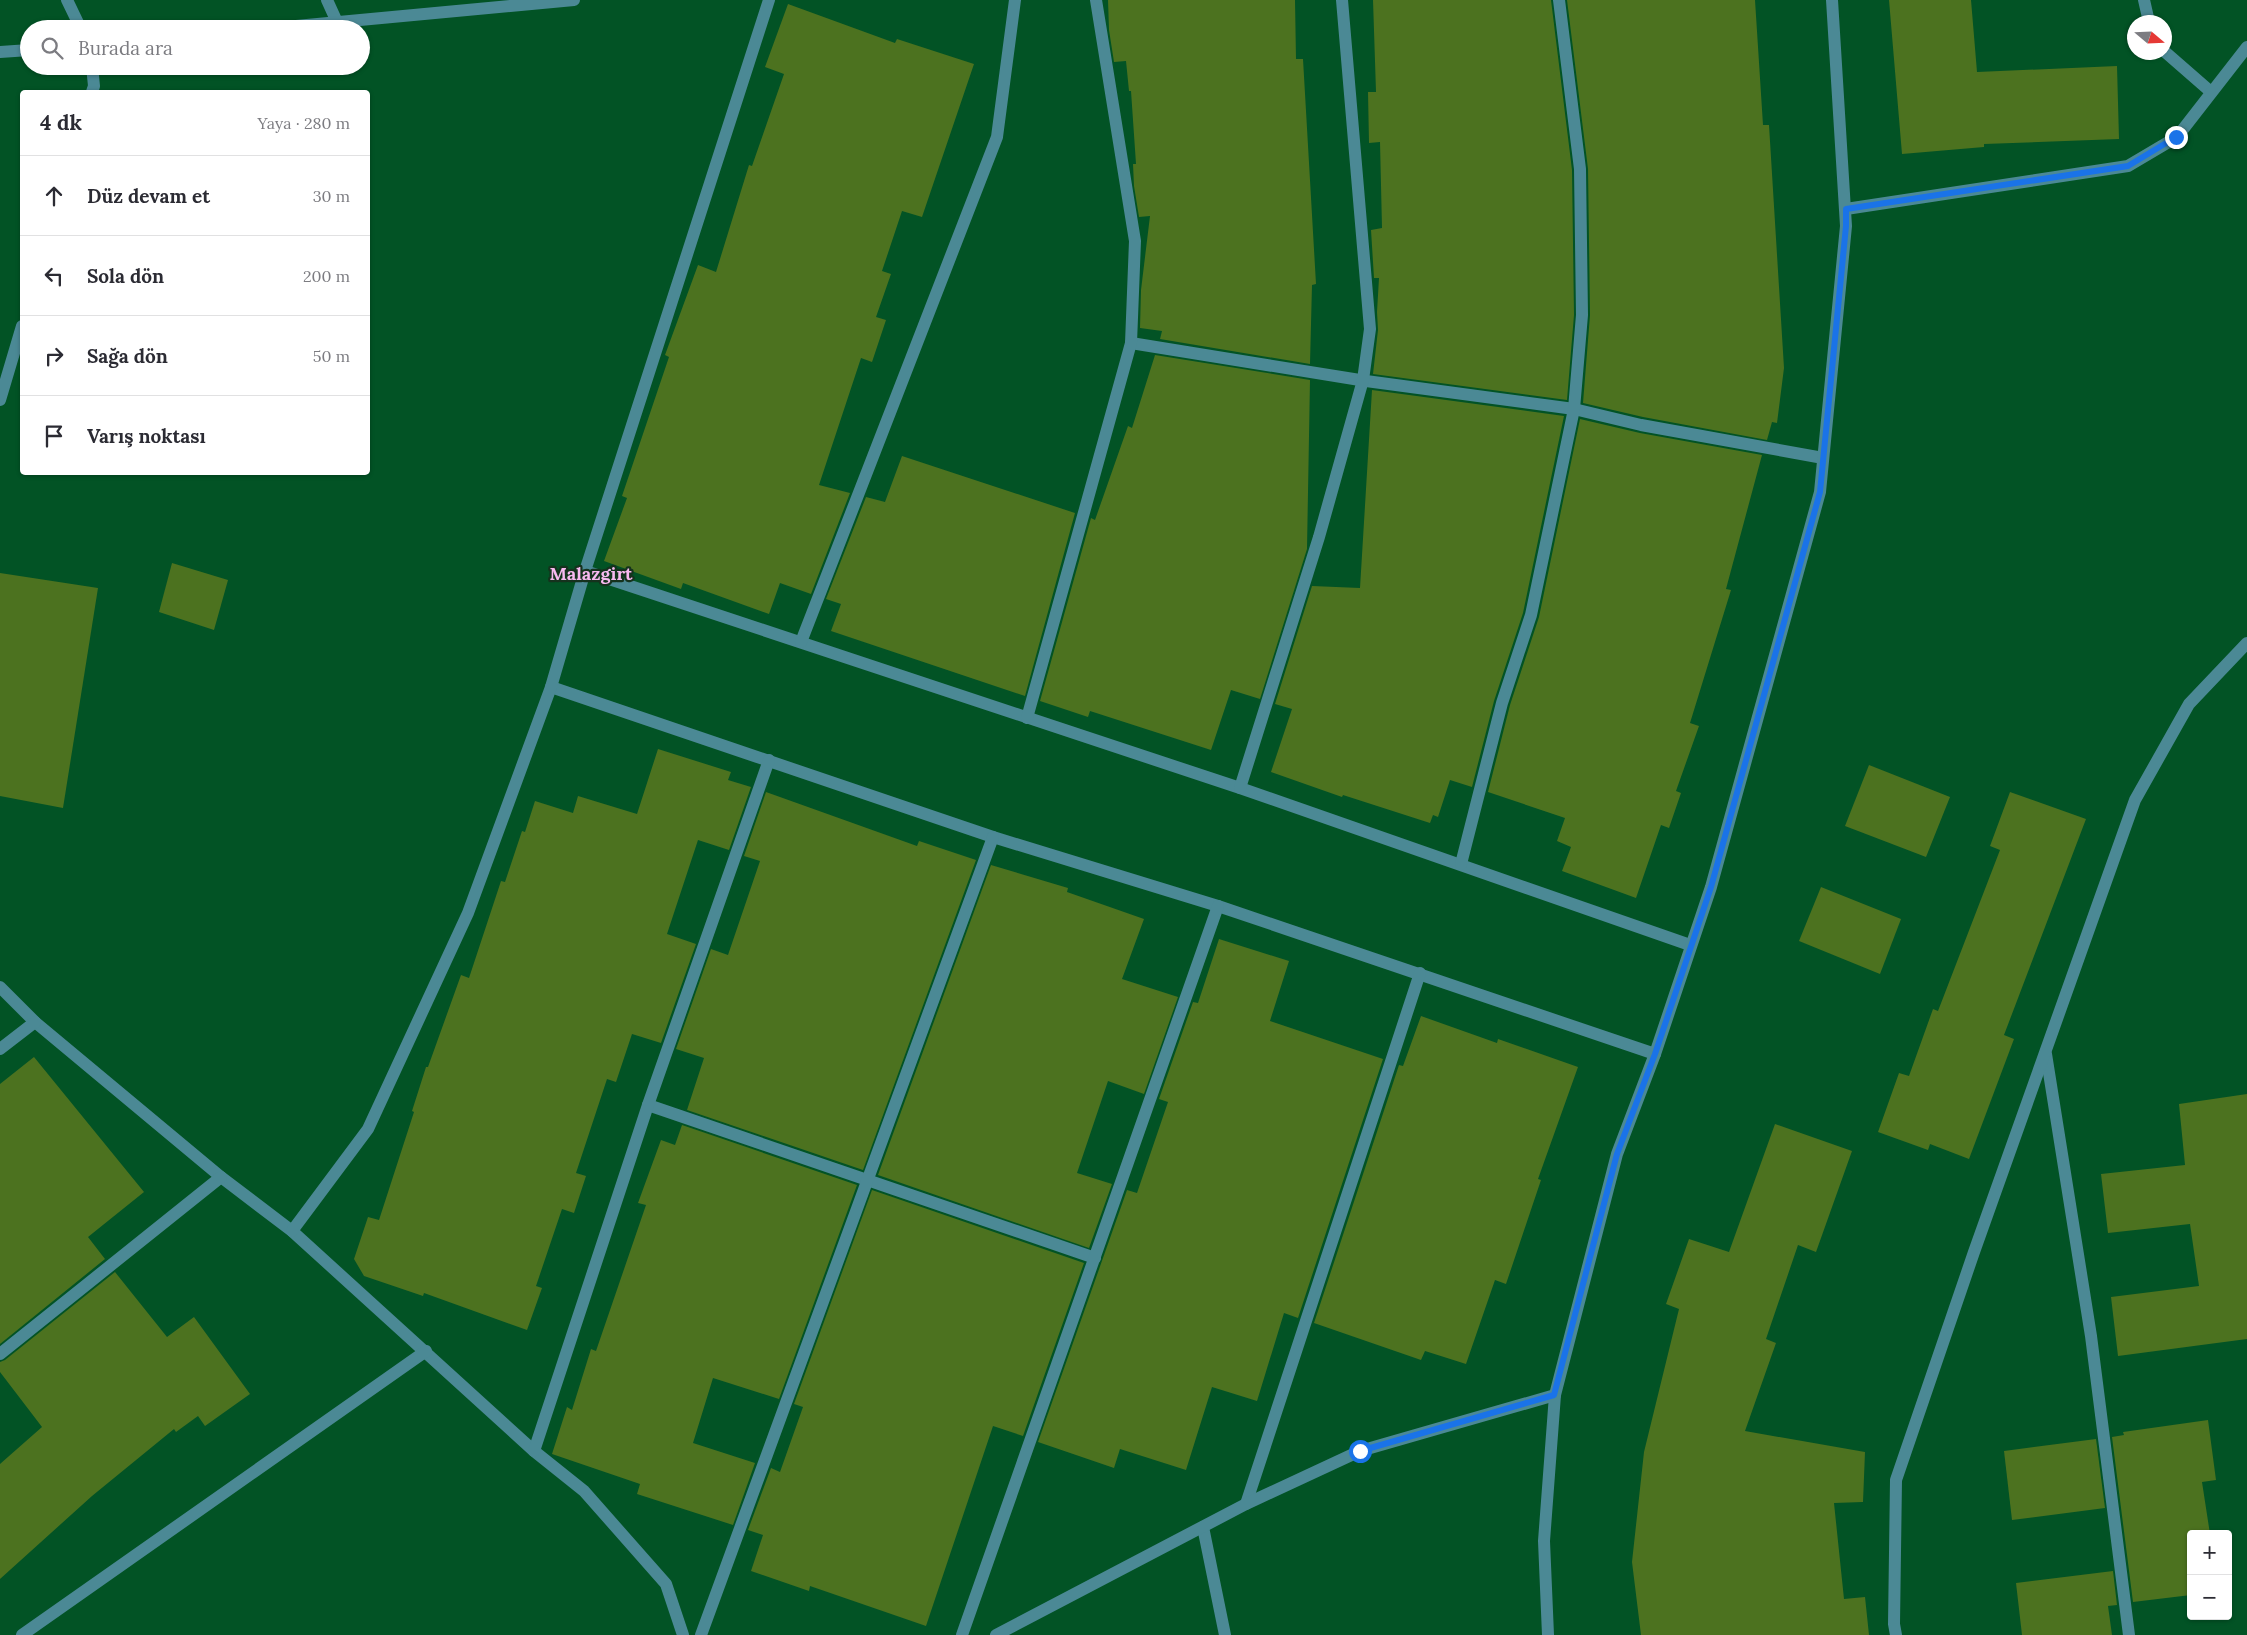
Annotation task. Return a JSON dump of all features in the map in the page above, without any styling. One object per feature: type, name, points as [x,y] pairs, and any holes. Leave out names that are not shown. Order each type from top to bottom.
[{"type":"street","points":[[67,0],[77,20]]},
{"type":"street","points":[[327,0],[336,20]]},
{"type":"street","points":[[359,20],[574,0]]},
{"type":"street","points":[[292,1232],[368,1129],[468,912],[550,687],[585,571],[769,0]]},
{"type":"street","points":[[801,642],[997,137],[1015,0]]},
{"type":"street","points":[[1026,718],[1131,343],[1135,241],[1096,0]]},
{"type":"street","points":[[1240,788],[1319,537],[1363,380],[1370,329],[1342,0]]},
{"type":"street","points":[[1461,864],[1502,703],[1531,615],[1574,409],[1582,315],[1580,169],[1559,0]]},
{"type":"street","points":[[1548,1635],[1544,1541],[1554,1395],[1617,1154],[1655,1054],[1711,887],[1820,492],[1846,226],[1832,0]]},
{"type":"street","points":[[2144,0],[2147,15]]},
{"type":"street","points":[[1846,209],[2128,166],[2176,137],[2247,47]]},
{"type":"street","points":[[0,52],[20,51]]},
{"type":"street","points":[[2172,58],[2211,92]]},
{"type":"street","points":[[93,75],[93,90]]},
{"type":"street","points":[[0,398],[20,333]]},
{"type":"street","points":[[1131,343],[1363,380],[1574,409],[1641,425],[1823,458]]},
{"type":"street","points":[[585,571],[1240,788],[1690,945]]},
{"type":"street","points":[[1896,1635],[1894,1624],[1896,1480],[2046,1051],[2135,800],[2189,704],[2247,643]]},
{"type":"street","points":[[550,687],[993,837],[1218,906],[1420,973],[1655,1054]]},
{"type":"street","points":[[534,1451],[648,1105],[768,760]]},
{"type":"street","points":[[701,1635],[993,837]]},
{"type":"street","points":[[962,1635],[1218,906]]},
{"type":"street","points":[[1246,1504],[1420,973]]},
{"type":"street","points":[[0,987],[35,1022],[221,1177],[292,1232],[426,1351],[534,1451],[584,1490],[666,1584],[683,1635]]},
{"type":"street","points":[[0,1049],[35,1022]]},
{"type":"street","points":[[2046,1051],[2091,1336],[2129,1635]]},
{"type":"street","points":[[648,1105],[1095,1258]]},
{"type":"street","points":[[0,1354],[221,1177]]},
{"type":"street","points":[[22,1635],[426,1351]]},
{"type":"street","points":[[996,1635],[1246,1504],[1360,1451],[1554,1395]]},
{"type":"street","points":[[1203,1527],[1225,1635]]},
{"type":"building","points":[[1108,0],[1295,0],[1296,59],[1303,59],[1316,284],[1312,285],[1310,364],[1160,339],[1162,331],[1140,328],[1141,290],[1150,216],[1139,217],[1134,186],[1133,164],[1136,164],[1131,91],[1129,91],[1126,61],[1114,62],[1109,30]]},
{"type":"building","points":[[1373,0],[1551,0],[1572,170],[1574,315],[1567,400],[1373,374],[1378,330],[1379,278],[1374,278],[1371,230],[1382,228],[1380,142],[1369,143],[1368,92],[1376,92]]},
{"type":"building","points":[[1567,0],[1755,0],[1763,125],[1769,125],[1784,368],[1777,423],[1772,422],[1767,440],[1643,417],[1583,403],[1590,315],[1588,169]]},
{"type":"building","points":[[1889,0],[1971,0],[1977,72],[2117,66],[2119,139],[1984,144],[1984,147],[1902,154]]},
{"type":"building","points":[[788,4],[895,43],[897,39],[974,64],[922,217],[902,211],[882,271],[891,274],[876,317],[886,320],[872,362],[861,358],[819,485],[850,493],[811,594],[780,583],[769,614],[683,583],[681,589],[604,561],[627,498],[622,496],[669,357],[665,355],[698,265],[716,272],[749,165],[752,166],[784,74],[765,67]]},
{"type":"building","points":[[1155,355],[1310,380],[1307,549],[1260,699],[1231,690],[1211,750],[1090,711],[1088,717],[1040,701],[1091,518],[1095,520],[1128,426],[1132,428]]},
{"type":"building","points":[[1372,390],[1564,416],[1523,613],[1494,701],[1472,787],[1450,780],[1438,817],[1433,815],[1430,823],[1343,795],[1342,797],[1271,772],[1292,709],[1275,704],[1312,586],[1360,588]]},
{"type":"building","points":[[1580,419],[1640,433],[1762,455],[1726,589],[1731,590],[1690,723],[1699,726],[1676,791],[1681,793],[1669,828],[1661,825],[1636,898],[1562,871],[1571,847],[1557,841],[1565,818],[1488,792],[1510,705],[1539,617]]},
{"type":"building","points":[[902,456],[1075,513],[1025,696],[831,631],[841,604],[826,599],[866,497],[885,502]]},
{"type":"building","points":[[172,563],[228,580],[214,630],[159,612]]},
{"type":"building","points":[[0,573],[98,588],[63,808],[0,796]]},
{"type":"building","points":[[658,749],[731,772],[728,780],[751,787],[729,850],[698,840],[667,934],[696,944],[661,1043],[632,1034],[616,1082],[607,1079],[576,1173],[586,1176],[574,1213],[562,1209],[536,1286],[542,1288],[527,1330],[424,1293],[423,1296],[364,1276],[354,1259],[368,1217],[379,1220],[414,1112],[412,1111],[426,1067],[428,1067],[461,975],[469,978],[501,881],[505,882],[522,831],[525,832],[535,801],[573,813],[578,796],[637,814]]},
{"type":"building","points":[[1869,765],[1950,797],[1926,857],[1845,826]]},
{"type":"building","points":[[766,792],[917,846],[919,841],[976,860],[863,1170],[687,1110],[704,1058],[676,1049],[711,949],[728,955],[760,861],[744,856]]},
{"type":"building","points":[[2010,792],[2086,819],[2004,1035],[2014,1039],[1969,1159],[1930,1144],[1928,1150],[1878,1132],[1899,1073],[1909,1076],[1933,1009],[1938,1011],[2000,850],[1990,846]]},
{"type":"building","points":[[991,865],[1068,888],[1067,892],[1144,919],[1122,979],[1178,997],[1144,1094],[1108,1081],[1077,1173],[1112,1184],[1089,1248],[878,1175]]},
{"type":"building","points":[[1821,887],[1901,919],[1880,974],[1799,941]]},
{"type":"building","points":[[1219,939],[1289,961],[1270,1021],[1383,1059],[1298,1318],[1284,1313],[1257,1401],[1212,1387],[1186,1470],[1120,1449],[1114,1468],[1038,1442],[1127,1190],[1137,1193],[1168,1102],[1159,1099],[1193,1002],[1198,1003]]},
{"type":"building","points":[[1421,1016],[1497,1043],[1498,1039],[1578,1067],[1538,1179],[1541,1180],[1506,1284],[1495,1280],[1466,1364],[1425,1351],[1421,1360],[1314,1323],[1399,1065],[1403,1066]]},
{"type":"building","points":[[34,1057],[144,1192],[88,1237],[105,1259],[0,1344],[0,1084]]},
{"type":"building","points":[[2247,1094],[2247,1339],[2118,1356],[2111,1297],[2199,1286],[2190,1224],[2108,1233],[2101,1174],[2185,1165],[2179,1104]]},
{"type":"building","points":[[1775,1124],[1852,1151],[1816,1252],[1798,1245],[1766,1339],[1776,1343],[1745,1431],[1865,1452],[1863,1502],[1834,1503],[1844,1599],[1865,1597],[1869,1635],[1641,1635],[1632,1562],[1644,1452],[1679,1309],[1666,1304],[1689,1239],[1729,1252]]},
{"type":"building","points":[[682,1125],[857,1185],[779,1399],[713,1378],[693,1443],[755,1463],[733,1525],[637,1494],[640,1484],[552,1454],[567,1407],[572,1410],[591,1349],[596,1351],[646,1205],[638,1203],[661,1140],[675,1145]]},
{"type":"building","points":[[872,1190],[1084,1263],[1023,1436],[993,1426],[926,1626],[810,1586],[809,1591],[751,1571],[763,1535],[748,1530],[771,1468],[780,1472],[803,1407],[794,1404]]},
{"type":"building","points":[[115,1272],[167,1337],[194,1317],[250,1394],[205,1426],[198,1416],[176,1432],[174,1429],[92,1496],[0,1579],[0,1464],[42,1427],[0,1372],[0,1362],[5,1360]]},
{"type":"building","points":[[2208,1420],[2216,1480],[2202,1482],[2209,1530],[2187,1530],[2187,1595],[2133,1602],[2112,1437],[2124,1435],[2123,1432]]},
{"type":"building","points":[[2096,1439],[2105,1508],[2012,1520],[2004,1451]]},
{"type":"building","points":[[2113,1571],[2117,1605],[2108,1606],[2112,1635],[2022,1635],[2016,1583]]},
{"type":"district","name":"Malazgirt","points":[[591,574]]},
{"type":"route","points":[[1360,1451],[1554,1395],[1617,1154],[1655,1054],[1711,887],[1820,492],[1846,226],[1846,209],[2128,166],[2176,137]]}]
